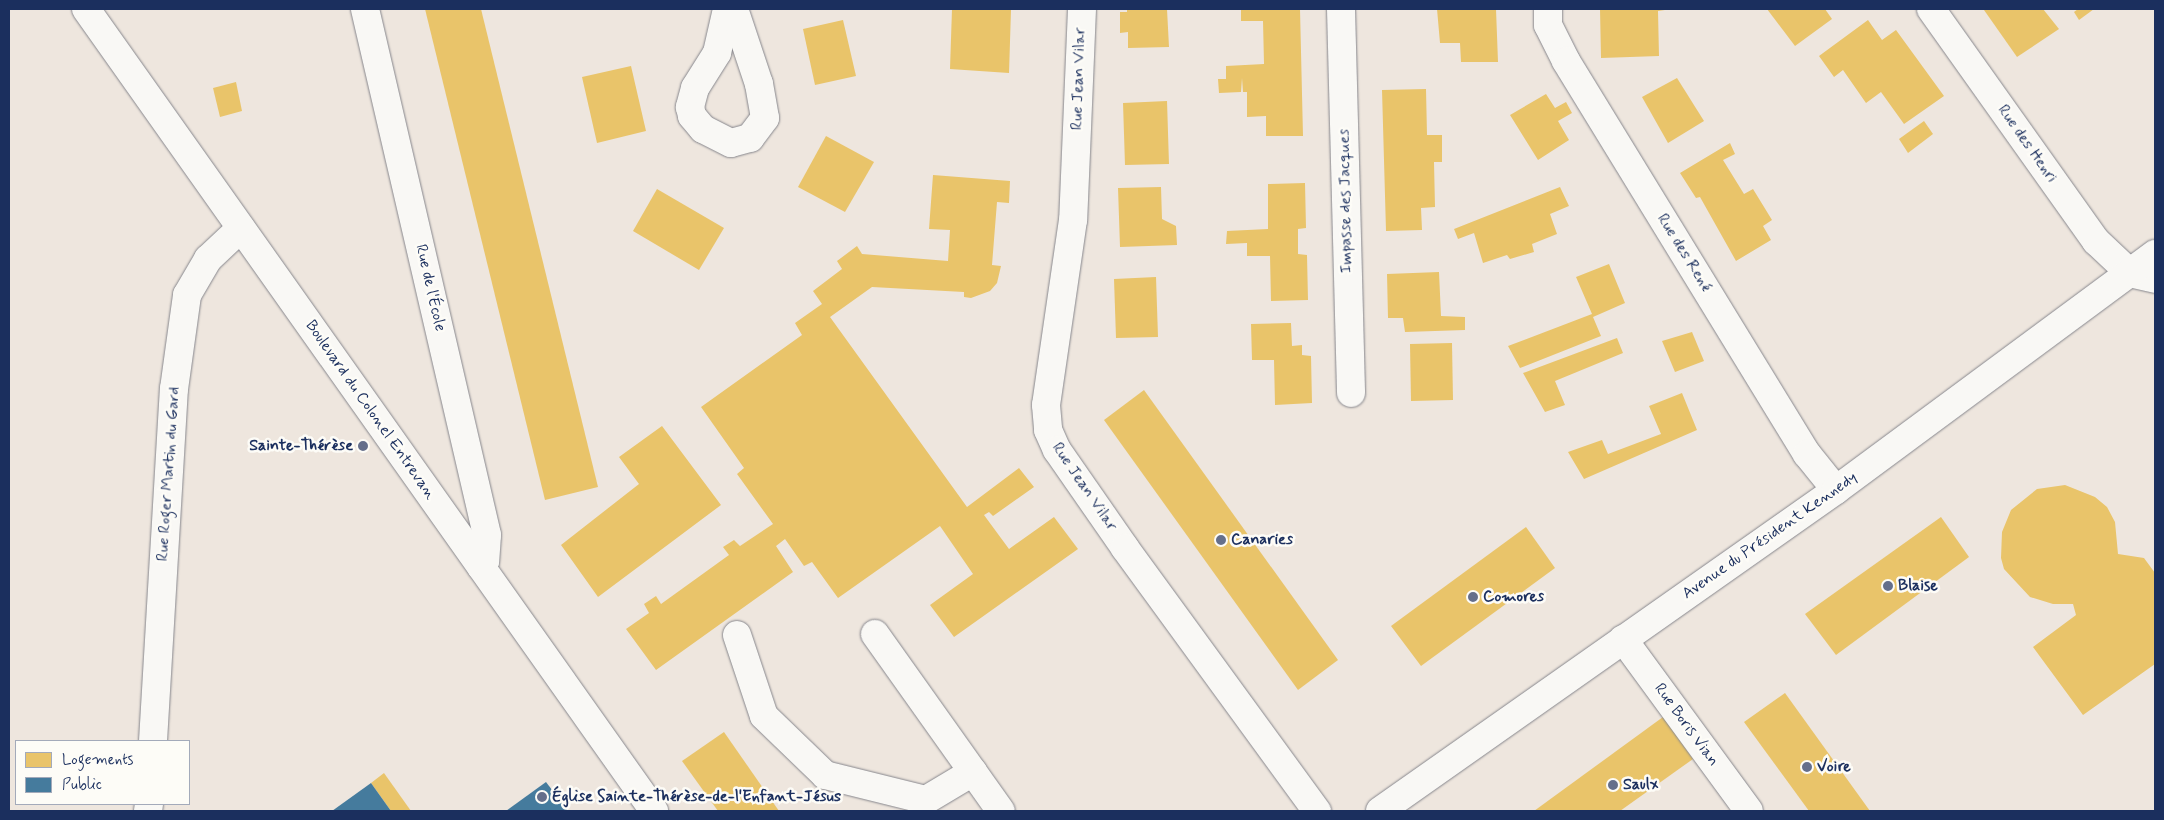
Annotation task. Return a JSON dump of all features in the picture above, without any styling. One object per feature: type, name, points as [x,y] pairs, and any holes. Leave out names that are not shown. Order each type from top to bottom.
[{"type":"street","name":"Rue de l'École","points":[[365,9],[487,535],[485,561],[481,566]]},
{"type":"street","points":[[726,9],[717,53],[695,88],[690,107],[692,116],[703,129],[731,143],[750,138],[764,118],[759,84],[734,9]]},
{"type":"street","name":"Rue Jean Vilar","points":[[1082,9],[1073,220],[1046,405],[1048,430],[1056,450],[1119,540],[1317,811]]},
{"type":"street","name":"Impasse des Jacques","points":[[1341,9],[1351,393]]},
{"type":"street","name":"Rue des René","points":[[1548,9],[1548,25],[1566,62],[1807,454],[1836,490]]},
{"type":"street","name":"Rue des Henri","points":[[1931,9],[2096,241],[2143,276]]},
{"type":"street","name":"Boulevard du Colonel Entrevan","points":[[94,13],[241,228],[654,811]]},
{"type":"street","name":"Rue Roger Martin du Gard","points":[[153,740],[174,389],[187,295],[208,259],[241,228]]},
{"type":"street","name":"Avenue du Président Kennedy","points":[[1380,811],[2143,276],[2155,254]]},
{"type":"street","points":[[875,634],[1001,811]]},
{"type":"street","points":[[736,635],[764,716],[825,775],[926,800],[973,772]]},
{"type":"street","name":"Rue Boris Vian","points":[[1623,639],[1749,811]]},
{"type":"building: Logements","points":[[425,9],[481,9],[598,487],[545,500]]},
{"type":"building: Logements","points":[[952,9],[1011,9],[1009,73],[950,69]]},
{"type":"building: Logements","points":[[1127,9],[1167,9],[1169,47],[1128,48],[1128,32],[1120,33],[1120,12],[1127,12]]},
{"type":"building: Logements","points":[[1241,9],[1300,9],[1303,136],[1266,136],[1266,116],[1247,117],[1247,92],[1243,92],[1242,78],[1241,92],[1219,93],[1218,79],[1226,79],[1226,66],[1264,64],[1263,21],[1241,21]]},
{"type":"building: Logements","points":[[1437,9],[1496,9],[1498,62],[1461,62],[1460,43],[1440,43]]},
{"type":"building: Logements","points":[[1600,9],[1672,9],[1658,11],[1659,56],[1601,58]]},
{"type":"building: Logements","points":[[1767,9],[1825,9],[1832,19],[1795,46]]},
{"type":"building: Logements","points":[[2043,9],[2059,29],[2017,57],[1984,10]]},
{"type":"building: Logements","points":[[2078,9],[2094,9],[2079,20],[2074,12]]},
{"type":"building: Logements","points":[[843,20],[856,76],[815,85],[803,29]]},
{"type":"building: Logements","points":[[1868,20],[1882,40],[1896,30],[1944,96],[1904,124],[1881,92],[1866,103],[1843,70],[1834,77],[1819,56]]},
{"type":"building: Logements","points":[[631,66],[646,131],[597,143],[582,77]]},
{"type":"building: Logements","points":[[1677,78],[1704,121],[1668,143],[1642,97]]},
{"type":"building: Logements","points":[[236,82],[242,111],[220,117],[213,88]]},
{"type":"building: Logements","points":[[1426,89],[1427,135],[1442,135],[1442,162],[1434,162],[1435,207],[1421,208],[1422,230],[1386,231],[1382,90]]},
{"type":"building: Logements","points":[[1546,94],[1555,108],[1566,102],[1572,113],[1558,121],[1569,140],[1538,160],[1510,115]]},
{"type":"building: Logements","points":[[1167,101],[1169,164],[1125,165],[1123,103]]},
{"type":"building: Logements","points":[[1924,121],[1933,134],[1908,153],[1899,139]]},
{"type":"building: Logements","points":[[826,136],[874,162],[845,212],[798,187]]},
{"type":"building: Logements","points":[[1730,143],[1735,154],[1723,160],[1744,194],[1753,189],[1772,220],[1763,226],[1771,240],[1736,261],[1700,197],[1696,198],[1680,173]]},
{"type":"building: Logements","points":[[933,175],[1010,181],[1009,203],[997,202],[992,265],[1001,266],[997,283],[990,291],[971,298],[964,297],[964,292],[872,287],[830,317],[967,507],[1019,468],[1034,487],[993,516],[989,512],[984,515],[1009,549],[1054,517],[1078,549],[954,637],[930,605],[973,574],[940,526],[838,598],[812,562],[804,566],[785,539],[776,546],[793,572],[656,670],[626,629],[649,613],[644,604],[656,596],[661,604],[729,555],[723,547],[734,540],[740,546],[773,524],[737,474],[744,468],[701,407],[802,335],[795,323],[822,304],[813,291],[842,269],[837,261],[857,246],[862,254],[948,261],[950,230],[929,229]]},
{"type":"building: Logements","points":[[1305,183],[1306,228],[1298,229],[1298,254],[1307,255],[1308,300],[1271,301],[1270,256],[1247,256],[1247,243],[1226,244],[1227,231],[1268,229],[1268,184]]},
{"type":"building: Logements","points":[[1161,187],[1162,219],[1176,226],[1177,245],[1120,247],[1118,188]]},
{"type":"building: Logements","points":[[1560,187],[1569,206],[1550,214],[1557,234],[1532,244],[1534,252],[1510,259],[1507,255],[1483,263],[1474,233],[1458,239],[1454,229]]},
{"type":"building: Logements","points":[[657,189],[724,228],[699,270],[633,231]]},
{"type":"building: Logements","points":[[1609,264],[1625,303],[1593,317],[1601,336],[1520,368],[1508,346],[1592,314],[1576,277]]},
{"type":"building: Logements","points":[[1439,272],[1441,316],[1465,317],[1465,330],[1405,332],[1403,318],[1388,318],[1387,274]]},
{"type":"building: Logements","points":[[1156,277],[1158,337],[1116,338],[1114,279]]},
{"type":"building: Logements","points":[[1291,323],[1292,346],[1302,345],[1302,355],[1311,356],[1312,403],[1275,405],[1274,360],[1252,360],[1251,324]]},
{"type":"building: Logements","points":[[1692,332],[1704,361],[1675,372],[1662,341]]},
{"type":"building: Logements","points":[[1617,338],[1623,353],[1555,381],[1565,405],[1545,412],[1523,373]]},
{"type":"building: Logements","points":[[1452,343],[1453,400],[1411,401],[1410,344]]},
{"type":"building: Logements","name":"Canaries","points":[[1144,390],[1338,660],[1298,690],[1104,420]]},
{"type":"building: Logements","points":[[1682,393],[1697,430],[1584,479],[1568,452],[1602,440],[1608,454],[1661,434],[1649,406]]},
{"type":"building: Logements","points":[[662,426],[721,505],[598,597],[561,545],[639,484],[619,457]]},
{"type":"building: Logements","points":[[2065,485],[2095,497],[2107,507],[2115,522],[2118,554],[2144,558],[2155,573],[2155,664],[2083,715],[2033,647],[2076,615],[2073,604],[2053,604],[2030,597],[2004,569],[2001,558],[2002,532],[2011,510],[2037,489]]},
{"type":"building: Logements","name":"Blaise","points":[[1941,517],[1969,557],[1836,655],[1805,614]]},
{"type":"building: Logements","name":"Comores","points":[[1526,527],[1555,568],[1421,666],[1391,626]]},
{"type":"building: Logements","name":"Voire","points":[[1785,693],[1870,811],[1809,811],[1744,722]]},
{"type":"building: Logements","name":"Saulx","points":[[1663,717],[1693,759],[1620,811],[1534,811]]},
{"type":"building: Logements","points":[[724,732],[779,811],[718,811],[682,761]]},
{"type":"building: Logements","points":[[384,773],[411,811],[391,811],[371,783]]},
{"type":"building: Public","name":"Église Sainte-Thérèse-de-l'Enfant-Jésus","points":[[546,782],[568,811],[506,811]]},
{"type":"building: Public","points":[[371,783],[391,811],[332,811]]},
{"type":"place","name":"Sainte-Thérèse","points":[[363,446]]},
{"type":"place","name":"Canaries","points":[[1221,540]]},
{"type":"place","name":"Blaise","points":[[1888,586]]},
{"type":"place","name":"Comores","points":[[1473,597]]},
{"type":"place","name":"Voire","points":[[1807,767]]},
{"type":"place","name":"Saulx","points":[[1613,785]]},
{"type":"place","name":"Église Sainte-Thérèse-de-l'Enfant-Jésus","points":[[542,797]]}]
